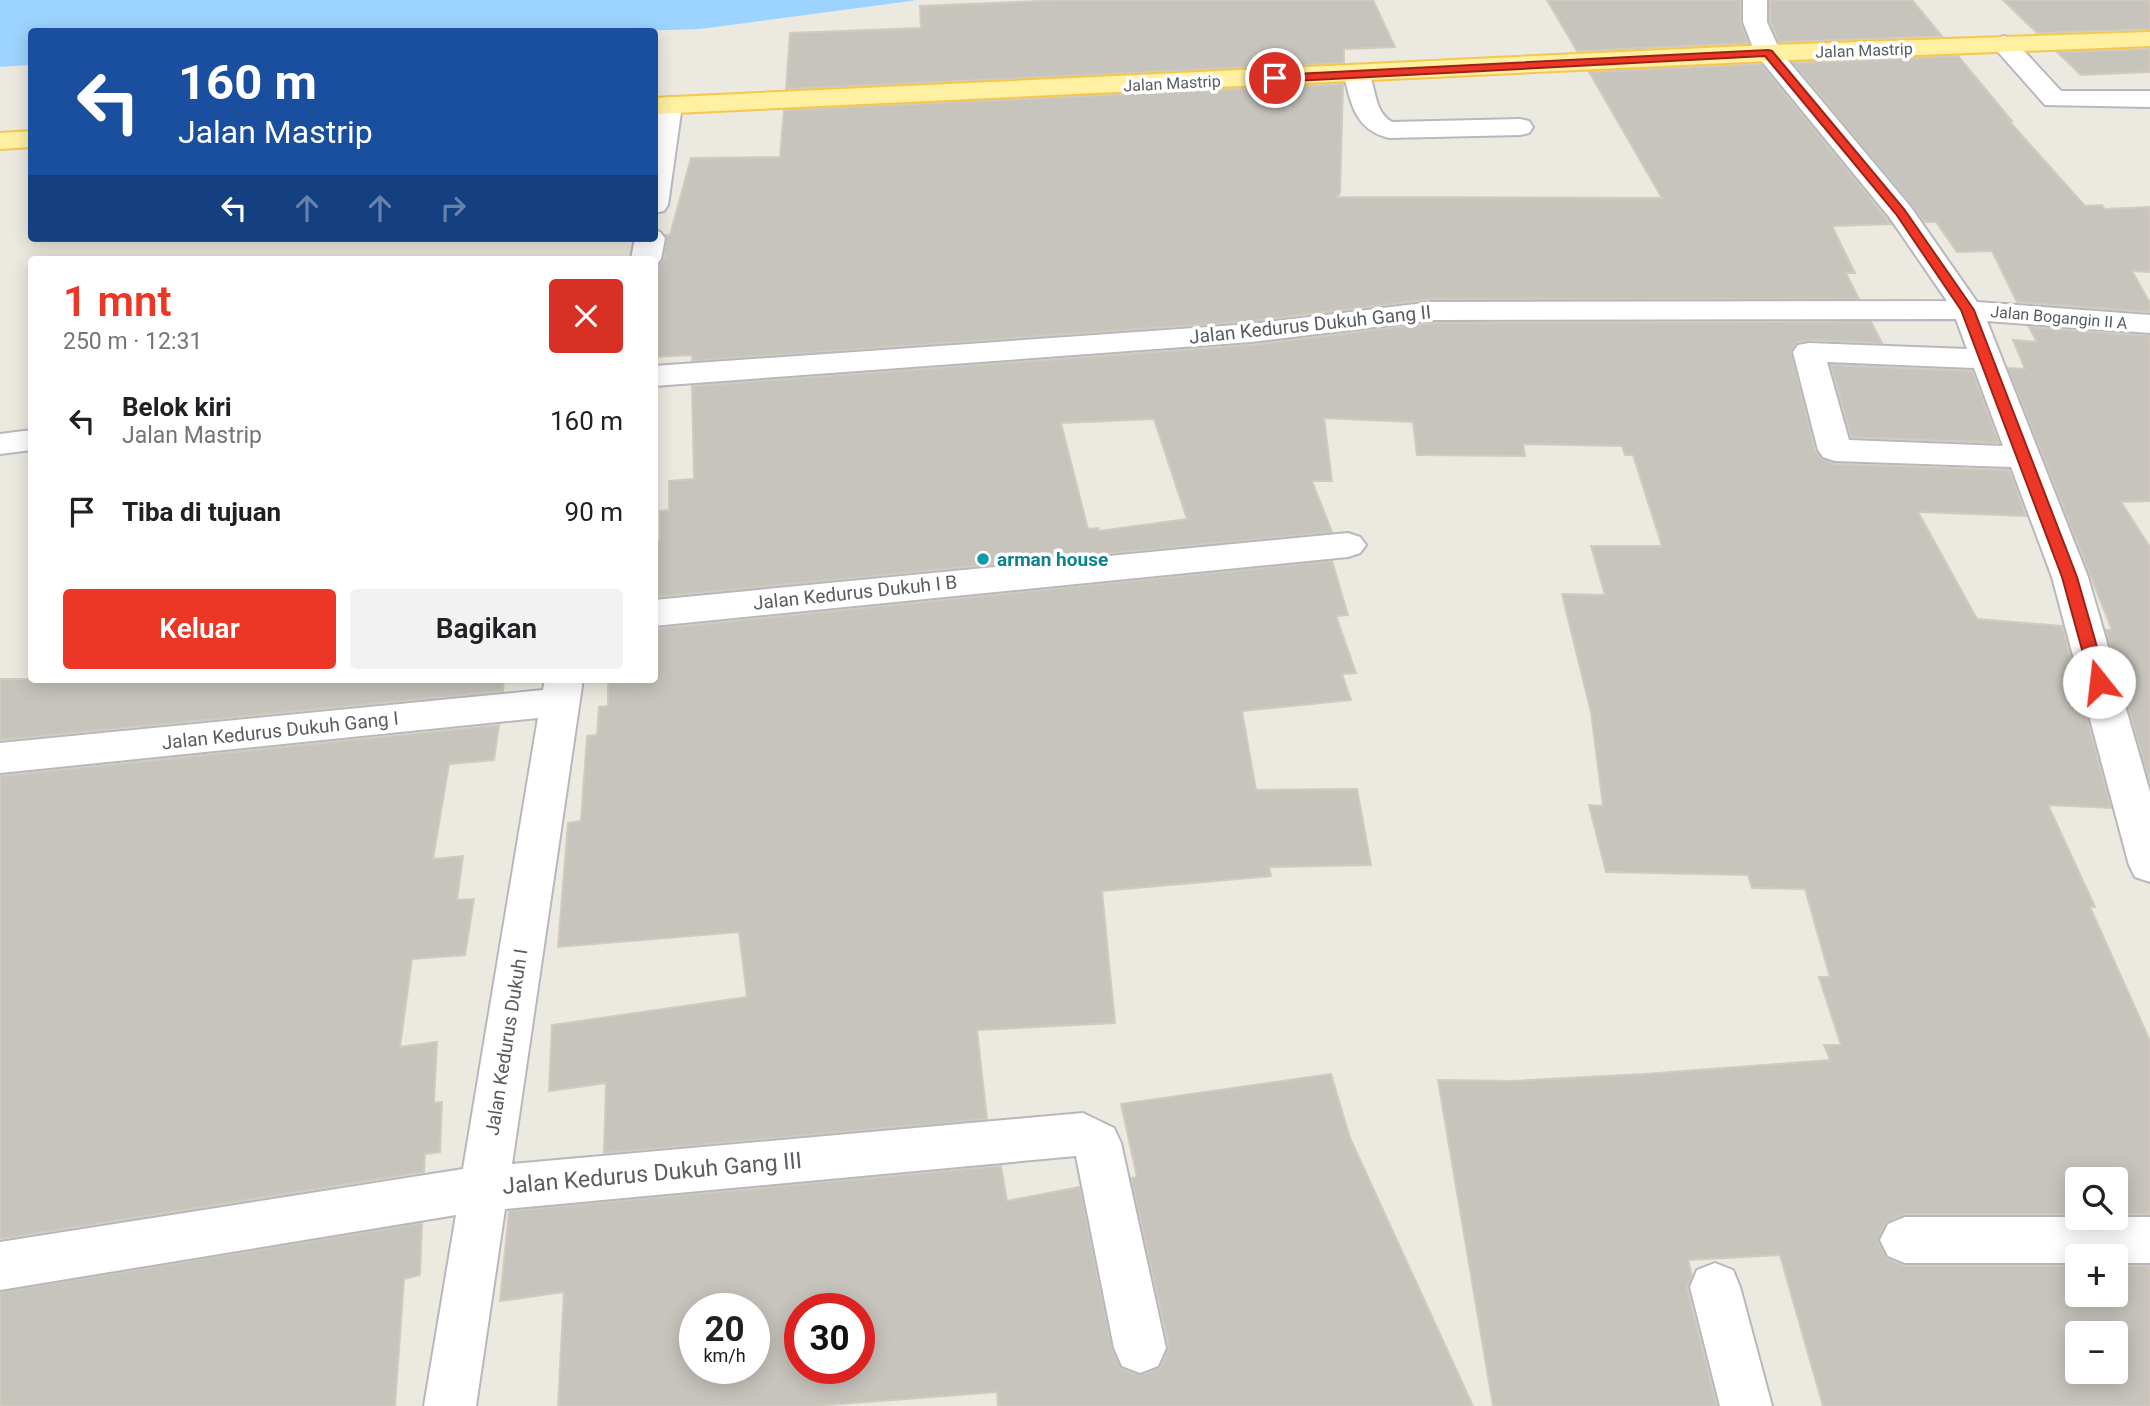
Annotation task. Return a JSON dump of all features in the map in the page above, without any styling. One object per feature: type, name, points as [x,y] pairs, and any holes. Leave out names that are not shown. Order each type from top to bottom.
[{"type":"main road","name":"Jalan Mastrip","points":[[662,106],[1357,75],[1768,53],[2150,39]]},
{"type":"main road","points":[[0,141],[28,139]]},
{"type":"street","points":[[1755,0],[1755,22],[1768,53],[1900,212],[1968,310],[2070,577],[2150,865]]},
{"type":"street","points":[[2004,44],[2054,99],[2150,100]]},
{"type":"street","points":[[1357,75],[1371,121],[1377,127],[1389,130],[1520,127]]},
{"type":"street","points":[[658,156],[662,106]]},
{"type":"street","name":"Jalan Bogangin II A","points":[[1968,310],[2150,324]]},
{"type":"street","name":"Jalan Kedurus Dukuh Gang II","points":[[658,376],[1251,333],[1432,311],[1968,310]]},
{"type":"street","points":[[1987,359],[1809,352],[1835,450],[2024,457]]},
{"type":"street","points":[[0,444],[28,440]]},
{"type":"street","name":"Jalan Kedurus Dukuh I B","points":[[658,613],[1348,545]]},
{"type":"street","name":"Jalan Kedurus Dukuh Gang I","points":[[0,758],[562,691]]},
{"type":"street","name":"Jalan Kedurus Dukuh I","points":[[450,1406],[562,691]]},
{"type":"street","name":"Jalan Kedurus Dukuh Gang III","points":[[0,1266],[483,1188],[556,1184],[1083,1133],[1097,1143],[1140,1348]]},
{"type":"street","points":[[1905,1240],[2150,1240]]},
{"type":"street","points":[[1715,1287],[1746,1406]]},
{"type":"water","points":[[0,0],[918,0],[700,29],[658,30],[658,28],[28,28],[28,65],[0,67]]},
{"type":"building","points":[[1063,0],[1373,0],[1395,47],[1344,49],[1344,63],[786,89],[790,33],[921,28],[920,6]]},
{"type":"building","points":[[1547,0],[1740,0],[1741,23],[1748,43],[1577,51]]},
{"type":"building","points":[[1770,0],[1912,0],[1942,36],[1779,42],[1770,21]]},
{"type":"building","points":[[2003,0],[2150,0],[2150,29],[2037,33]]},
{"type":"building","points":[[2150,49],[2150,72],[2081,75],[2057,52]]},
{"type":"building","points":[[1958,56],[2012,121],[2009,121],[2085,206],[2102,205],[2105,209],[2150,207],[2150,272],[2132,271],[2150,303],[2150,312],[2017,302],[1992,251],[1957,252],[1936,222],[1925,222],[1793,63]]},
{"type":"building","points":[[1761,64],[1891,224],[1832,226],[1855,273],[1846,273],[1859,299],[1432,299],[1251,321],[692,361],[692,355],[658,357],[658,264],[664,259],[666,235],[670,235],[691,158],[780,157],[784,110],[1343,84],[1340,193],[1337,197],[1662,198],[1589,72]]},
{"type":"building","points":[[1871,322],[1882,343],[1809,340],[1798,342],[1791,350],[1815,451],[1822,459],[1835,464],[2009,470],[2026,516],[1918,512],[1977,619],[2062,626],[2111,808],[2048,805],[2095,907],[2090,907],[2150,1041],[2150,1214],[2128,1214],[2128,1167],[2065,1167],[2065,1214],[1905,1214],[1886,1223],[1878,1241],[1887,1258],[1905,1266],[2065,1266],[2065,1307],[2128,1307],[2128,1266],[2150,1266],[2150,1406],[1823,1406],[1780,1255],[1688,1260],[1692,1276],[1687,1288],[1717,1406],[1493,1406],[1438,1080],[1512,1081],[1830,1060],[1824,1045],[1841,1045],[1819,977],[1830,977],[1805,889],[1752,888],[1748,875],[1606,872],[1589,805],[1603,806],[1591,712],[1562,594],[1605,595],[1591,546],[1662,546],[1633,455],[1625,455],[1622,446],[1523,444],[1525,456],[1417,455],[1413,422],[1324,418],[1332,481],[1312,481],[1332,532],[658,597],[660,511],[669,510],[669,481],[694,479],[692,386],[1251,345],[1432,323]],"holes":[[[1154,419],[1187,519],[1099,531],[1098,528],[1088,529],[1061,423]]]},
{"type":"building","points":[[2029,327],[2150,336],[2150,501],[2121,502],[2150,547],[2150,783],[2106,630],[2112,630],[2008,368],[2025,369],[2013,340],[2037,342]]},
{"type":"building","points":[[1831,365],[1972,371],[1999,443],[1851,437]]},
{"type":"building","points":[[1332,561],[1348,615],[1336,616],[1356,673],[1342,674],[1351,700],[1242,711],[1256,790],[1357,789],[1371,865],[1269,867],[1271,876],[1102,891],[1115,1023],[977,1030],[987,1119],[604,1153],[606,1083],[549,1091],[552,1025],[747,997],[739,932],[558,947],[568,823],[581,821],[587,736],[597,735],[599,707],[608,706],[608,683],[658,683],[658,629]]},
{"type":"building","points":[[0,679],[28,679],[28,683],[504,683],[503,691],[0,740]]},
{"type":"building","points":[[499,725],[494,760],[449,764],[433,859],[463,856],[457,900],[474,899],[465,955],[412,959],[400,1047],[437,1042],[434,1103],[442,1102],[440,1152],[425,1154],[424,1172],[0,1239],[0,776]]},
{"type":"building","points":[[1331,1074],[1350,1138],[1473,1406],[998,1406],[997,1392],[815,1406],[558,1406],[564,1292],[500,1301],[509,1211],[1001,1166],[1007,1201],[1080,1187],[1112,1349],[1121,1368],[1141,1375],[1160,1367],[1169,1347],[1131,1178],[1137,1177],[1121,1104]]},
{"type":"building","points":[[422,1223],[420,1275],[404,1279],[395,1406],[0,1406],[0,1292]]},
{"type":"place","name":"arman house","points":[[983,559]]},
{"type":"route","points":[[1275,78],[1768,53],[1900,212],[1968,310],[2070,577],[2099,682]]}]
